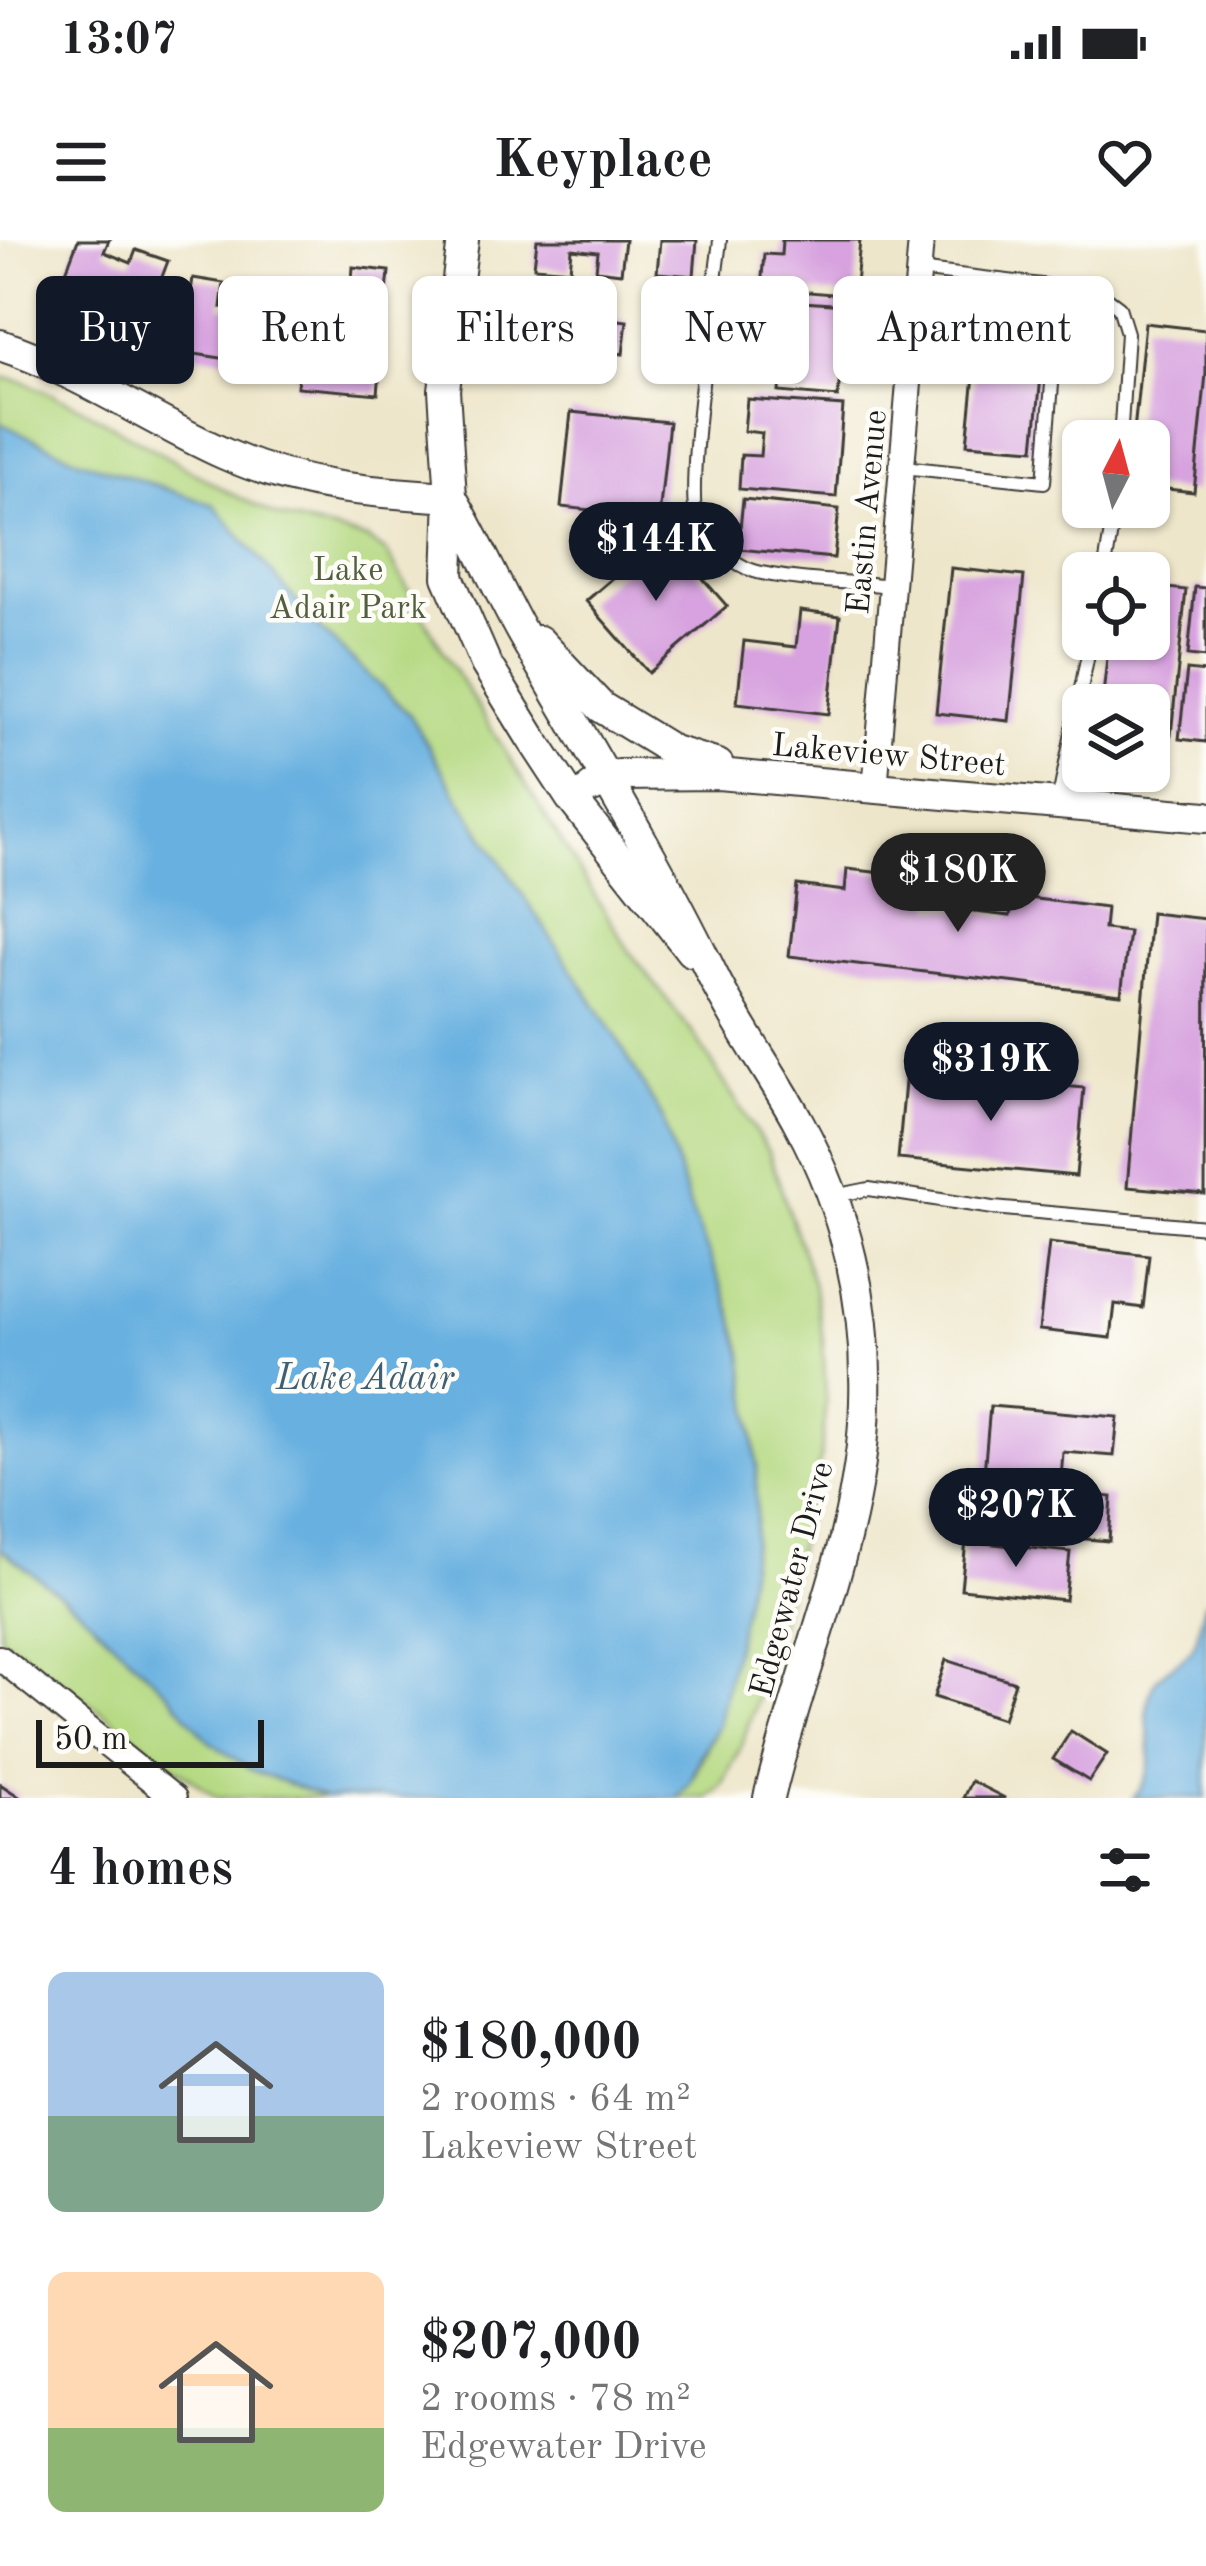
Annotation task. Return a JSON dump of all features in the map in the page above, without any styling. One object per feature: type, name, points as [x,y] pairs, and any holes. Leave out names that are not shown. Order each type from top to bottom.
[{"type":"street","name":"Edgewater Drive","points":[[463,240],[444,390],[451,497],[448,577],[486,664],[571,798],[714,979]]},
{"type":"street","name":"Eastin Avenue","points":[[875,789],[920,240]]},
{"type":"street","points":[[0,346],[45,360],[226,455],[295,479],[352,492],[451,497]]},
{"type":"street","name":"Edgewater Drive","points":[[451,497],[510,611],[681,908],[714,979],[800,1124],[832,1197],[851,1260],[866,1376],[862,1444],[849,1518],[796,1691],[770,1798]]},
{"type":"street","points":[[510,611],[601,707],[673,751],[763,778]]},
{"type":"street","name":"Lakeview Street","points":[[571,798],[606,780],[639,773],[763,778],[1206,817]]},
{"type":"street","points":[[0,1658],[174,1798]]},
{"type":"lane","points":[[720,240],[698,437],[694,505],[698,525],[729,557],[753,571],[892,586]]},
{"type":"lane","points":[[918,271],[965,276]]},
{"type":"lane","points":[[1114,303],[1120,308],[1126,333],[1121,420]]},
{"type":"lane","points":[[902,466],[1044,482],[1052,384]]},
{"type":"lane","points":[[1058,804],[1086,660]]},
{"type":"lane","points":[[832,1197],[869,1190],[993,1208],[1206,1227]]},
{"type":"green space","name":"Lake Adair Park","points":[[0,377],[24,382],[80,407],[280,517],[367,539],[387,553],[630,952],[695,1036],[769,1153],[813,1283],[823,1340],[826,1398],[821,1457],[770,1659],[741,1747],[722,1785],[708,1798],[677,1798],[690,1783],[718,1725],[756,1523],[757,1464],[743,1354],[731,1309],[691,1210],[662,1117],[615,1035],[410,715],[321,630],[80,460],[0,423]]},
{"type":"green space","points":[[0,1548],[81,1611],[167,1692],[209,1741],[251,1770],[326,1798],[217,1798],[0,1636]]},
{"type":"water","name":"Lake Adair","points":[[0,423],[80,460],[214,505],[321,630],[410,715],[615,1035],[662,1118],[691,1210],[731,1309],[743,1354],[757,1465],[756,1523],[744,1605],[718,1725],[690,1783],[677,1798],[326,1798],[251,1770],[209,1741],[167,1692],[81,1611],[0,1548]]},
{"type":"water","points":[[1206,1600],[1206,1798],[1133,1798],[1149,1769],[1147,1712],[1154,1683],[1194,1645]]},
{"type":"building","points":[[78,240],[109,240],[104,252],[131,263],[136,250],[168,261],[162,276],[64,276]]},
{"type":"building","points":[[537,240],[625,240],[621,273],[596,270],[598,252],[572,249],[570,270],[534,267]]},
{"type":"building","points":[[660,240],[697,240],[694,276],[657,273]]},
{"type":"building","points":[[782,240],[860,240],[857,276],[833,276],[833,294],[809,292],[809,276],[762,276],[764,254],[781,255]]},
{"type":"building","points":[[353,267],[389,271],[388,282],[388,276],[352,276]]},
{"type":"building","points":[[194,278],[218,282],[218,358],[194,354]]},
{"type":"building","points":[[809,302],[833,304],[833,384],[839,384],[838,397],[779,392],[780,384],[809,384]]},
{"type":"building","points":[[617,320],[627,321],[623,354],[617,353]]},
{"type":"building","points":[[1145,323],[1206,330],[1194,492],[1170,489],[1170,420],[1135,420]]},
{"type":"building","points":[[297,384],[379,384],[378,394]]},
{"type":"building","points":[[973,384],[1040,384],[1034,449],[967,444]]},
{"type":"building","points":[[747,399],[843,406],[836,497],[739,489],[741,455],[760,456],[762,433],[744,431]]},
{"type":"building","points":[[571,412],[669,422],[659,517],[561,507]]},
{"type":"building","points":[[743,499],[839,509],[834,558],[738,549]]},
{"type":"building","points":[[664,534],[727,606],[649,673],[586,601]]},
{"type":"building","points":[[951,568],[1024,576],[1009,721],[936,713]]},
{"type":"building","points":[[1195,587],[1206,588],[1206,657],[1188,655]]},
{"type":"building","points":[[1170,588],[1186,590],[1171,735],[1170,684],[1104,684],[1107,660],[1170,660]]},
{"type":"building","points":[[800,611],[840,616],[829,714],[737,703],[744,641],[796,647]]},
{"type":"building","points":[[1187,670],[1206,672],[1206,742],[1179,739]]},
{"type":"building","points":[[847,869],[936,879],[932,907],[1010,916],[1013,896],[1106,908],[1104,929],[1129,932],[1121,995],[789,956],[797,885],[845,891]]},
{"type":"building","points":[[1151,913],[1206,919],[1205,1194],[1127,1187]]},
{"type":"building","points":[[906,1071],[1084,1088],[1076,1176],[898,1159]]},
{"type":"building","points":[[1049,1243],[1149,1255],[1143,1308],[1115,1304],[1111,1338],[1039,1330]]},
{"type":"building","points":[[990,1406],[1118,1417],[1114,1456],[1063,1452],[1060,1492],[1112,1497],[1109,1541],[979,1529]]},
{"type":"building","points":[[966,1541],[1070,1552],[1065,1600],[961,1589]]},
{"type":"building","points":[[946,1660],[1015,1682],[1003,1719],[934,1697]]},
{"type":"building","points":[[1071,1731],[1107,1754],[1089,1781],[1053,1759]]},
{"type":"building","points":[[971,1781],[1005,1798],[963,1798]]},
{"type":"building","points":[[0,1784],[21,1798],[0,1798]]}]
